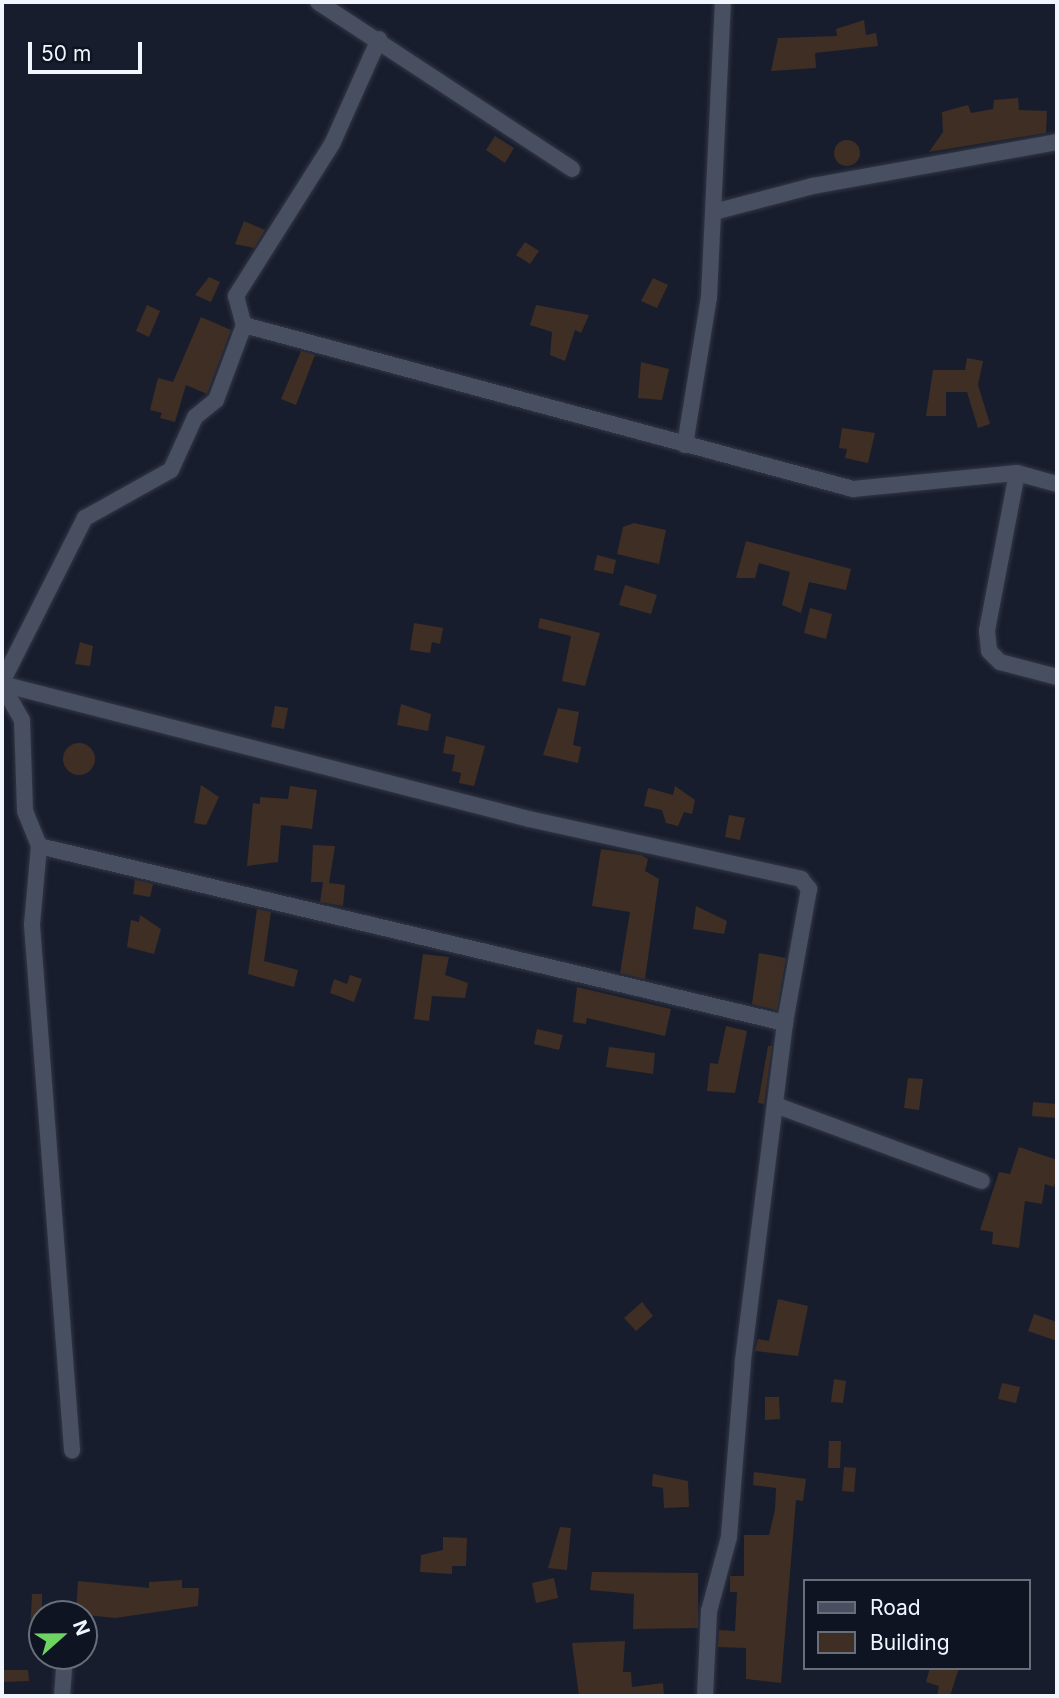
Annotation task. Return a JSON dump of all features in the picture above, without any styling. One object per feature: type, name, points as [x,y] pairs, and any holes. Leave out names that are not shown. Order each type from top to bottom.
[{"type":"street","points":[[318,2],[379,39],[572,169]]},
{"type":"street","points":[[685,445],[715,212],[723,2]]},
{"type":"street","points":[[2,684],[85,518],[171,470],[195,417],[216,400],[244,325],[236,296],[332,144],[379,39]]},
{"type":"street","points":[[715,212],[813,186],[1057,142]]},
{"type":"street","points":[[244,325],[853,489],[1017,473],[1057,484]]},
{"type":"street","points":[[1017,473],[987,631],[989,651],[1000,662],[1057,677]]},
{"type":"street","points":[[2,684],[22,720],[25,811],[39,846],[32,925],[72,1450]]},
{"type":"street","points":[[2,684],[529,819],[802,879],[809,901],[785,1023],[778,1106],[743,1362],[729,1537],[709,1611],[705,1696]]},
{"type":"street","points":[[39,846],[785,1023]]},
{"type":"street","points":[[778,1106],[982,1181]]},
{"type":"street","points":[[62,1696],[64,1670]]},
{"type":"building","points":[[864,20],[866,35],[876,33],[878,46],[815,53],[816,68],[771,71],[778,38],[837,36],[836,29]]},
{"type":"building","points":[[1018,98],[1019,110],[1047,111],[1046,133],[929,152],[943,132],[942,112],[968,105],[971,113],[993,109],[994,100]]},
{"type":"building","points":[[495,136],[514,148],[505,163],[486,150]]},
{"type":"building","points":[[847,140],[856,144],[860,153],[856,162],[847,166],[838,162],[834,153],[838,144]]},
{"type":"building","points":[[244,221],[265,230],[254,248],[235,244]]},
{"type":"building","points":[[525,242],[539,251],[530,264],[516,255]]},
{"type":"building","points":[[209,277],[220,282],[211,302],[195,295]]},
{"type":"building","points":[[653,278],[668,285],[657,308],[641,301]]},
{"type":"building","points":[[147,305],[160,311],[149,337],[136,331]]},
{"type":"building","points":[[536,305],[589,315],[581,333],[575,330],[565,361],[550,355],[552,332],[530,325]]},
{"type":"building","points":[[201,317],[231,330],[207,394],[186,385],[175,422],[160,418],[162,413],[150,410],[158,378],[173,382]]},
{"type":"building","points":[[301,351],[315,355],[296,405],[281,399]]},
{"type":"building","points":[[967,358],[983,361],[978,385],[990,424],[978,428],[967,392],[946,392],[946,416],[926,416],[933,370],[965,370]]},
{"type":"building","points":[[641,362],[669,369],[662,400],[638,398]]},
{"type":"building","points":[[842,428],[875,433],[868,463],[845,458],[847,449],[839,448]]},
{"type":"building","points":[[634,523],[666,530],[659,564],[617,554],[623,527]]},
{"type":"building","points":[[746,541],[851,569],[846,590],[809,582],[801,613],[782,605],[790,572],[759,563],[755,578],[736,578]]},
{"type":"building","points":[[597,555],[616,560],[613,574],[594,570]]},
{"type":"building","points":[[625,585],[657,595],[651,614],[619,605]]},
{"type":"building","points":[[810,608],[832,614],[826,639],[804,633]]},
{"type":"building","points":[[540,618],[600,633],[585,686],[562,681],[571,636],[538,628]]},
{"type":"building","points":[[414,623],[443,628],[440,644],[432,642],[430,653],[410,650]]},
{"type":"building","points":[[80,642],[93,646],[90,666],[75,664]]},
{"type":"building","points":[[401,704],[431,714],[428,731],[397,725]]},
{"type":"building","points":[[275,706],[288,708],[284,729],[271,727]]},
{"type":"building","points":[[558,708],[579,712],[573,745],[581,747],[578,763],[543,755]]},
{"type":"building","points":[[446,736],[485,746],[474,786],[459,783],[461,773],[452,771],[455,755],[443,753]]},
{"type":"building","points":[[79,743],[90,748],[95,759],[90,770],[79,775],[68,770],[63,759],[68,748]]},
{"type":"building","points":[[201,785],[219,797],[206,825],[194,823]]},
{"type":"building","points":[[290,786],[317,790],[312,829],[281,825],[278,862],[247,866],[253,803],[260,804],[260,797],[288,799]]},
{"type":"building","points":[[675,786],[695,800],[692,814],[684,812],[678,826],[666,823],[662,810],[644,806],[648,788],[673,795]]},
{"type":"building","points":[[729,815],[745,818],[740,840],[725,837]]},
{"type":"building","points":[[313,845],[335,846],[329,883],[345,885],[343,906],[320,902],[323,882],[311,882]]},
{"type":"building","points":[[601,849],[641,855],[648,859],[645,871],[659,879],[645,979],[620,973],[630,912],[592,906]]},
{"type":"building","points":[[135,880],[153,884],[150,897],[133,894]]},
{"type":"building","points":[[696,906],[727,921],[724,934],[693,929]]},
{"type":"building","points":[[257,909],[271,912],[264,961],[298,970],[294,987],[248,974]]},
{"type":"building","points":[[140,915],[161,929],[154,954],[127,947],[131,920],[139,922]]},
{"type":"building","points":[[759,953],[786,958],[777,1010],[752,1004]]},
{"type":"building","points":[[423,954],[449,957],[445,975],[468,983],[465,998],[432,996],[429,1021],[414,1019]]},
{"type":"building","points":[[350,975],[362,979],[354,1002],[330,993],[334,979],[347,984]]},
{"type":"building","points":[[577,987],[671,1009],[665,1036],[587,1018],[586,1024],[573,1022]]},
{"type":"building","points":[[726,1026],[747,1031],[735,1093],[707,1091],[710,1063],[718,1064]]},
{"type":"building","points":[[537,1029],[563,1035],[559,1050],[534,1044]]},
{"type":"building","points":[[768,1046],[772,1046],[764,1104],[758,1103]]},
{"type":"building","points":[[609,1047],[655,1053],[653,1074],[606,1067]]},
{"type":"building","points":[[908,1078],[923,1079],[919,1110],[904,1108]]},
{"type":"building","points":[[1033,1102],[1057,1104],[1057,1118],[1032,1116]]},
{"type":"building","points":[[1019,1147],[1057,1160],[1057,1176],[1054,1187],[1045,1184],[1042,1204],[1025,1201],[1019,1248],[992,1244],[993,1232],[980,1230],[999,1172],[1010,1174]]},
{"type":"building","points":[[778,1299],[808,1306],[798,1356],[755,1351],[758,1339],[769,1341]]},
{"type":"building","points":[[642,1302],[653,1316],[636,1331],[624,1318]]},
{"type":"building","points":[[1034,1314],[1057,1322],[1057,1341],[1028,1331]]},
{"type":"building","points":[[834,1379],[846,1381],[843,1403],[831,1402]]},
{"type":"building","points":[[1002,1383],[1020,1387],[1016,1403],[998,1399]]},
{"type":"building","points":[[765,1397],[779,1397],[780,1419],[765,1420]]},
{"type":"building","points":[[829,1441],[841,1441],[840,1468],[828,1468]]},
{"type":"building","points":[[844,1467],[856,1468],[854,1492],[842,1491]]},
{"type":"building","points":[[754,1472],[806,1479],[803,1501],[796,1500],[781,1683],[746,1679],[746,1648],[718,1647],[719,1630],[735,1631],[737,1592],[730,1592],[730,1576],[744,1576],[744,1535],[769,1535],[775,1510],[776,1488],[753,1485]]},
{"type":"building","points":[[653,1474],[688,1481],[689,1507],[664,1508],[663,1488],[652,1486]]},
{"type":"building","points":[[560,1527],[571,1528],[567,1570],[548,1568]]},
{"type":"building","points":[[443,1537],[467,1538],[466,1566],[452,1566],[452,1574],[420,1572],[421,1555],[443,1550]]},
{"type":"building","points":[[592,1572],[698,1573],[698,1628],[633,1629],[634,1594],[590,1590]]},
{"type":"building","points":[[554,1578],[558,1598],[536,1603],[532,1583]]},
{"type":"building","points":[[182,1580],[182,1588],[199,1588],[198,1606],[115,1618],[98,1616],[98,1600],[77,1600],[78,1581],[149,1588],[149,1582]]},
{"type":"building","points":[[32,1594],[42,1594],[42,1600],[32,1600]]},
{"type":"building","points":[[625,1641],[623,1672],[631,1672],[632,1687],[663,1683],[664,1695],[579,1696],[572,1643]]},
{"type":"building","points":[[2,1670],[28,1670],[29,1681],[2,1682]]},
{"type":"building","points":[[929,1670],[958,1670],[950,1696],[937,1696],[939,1686],[926,1682]]}]
